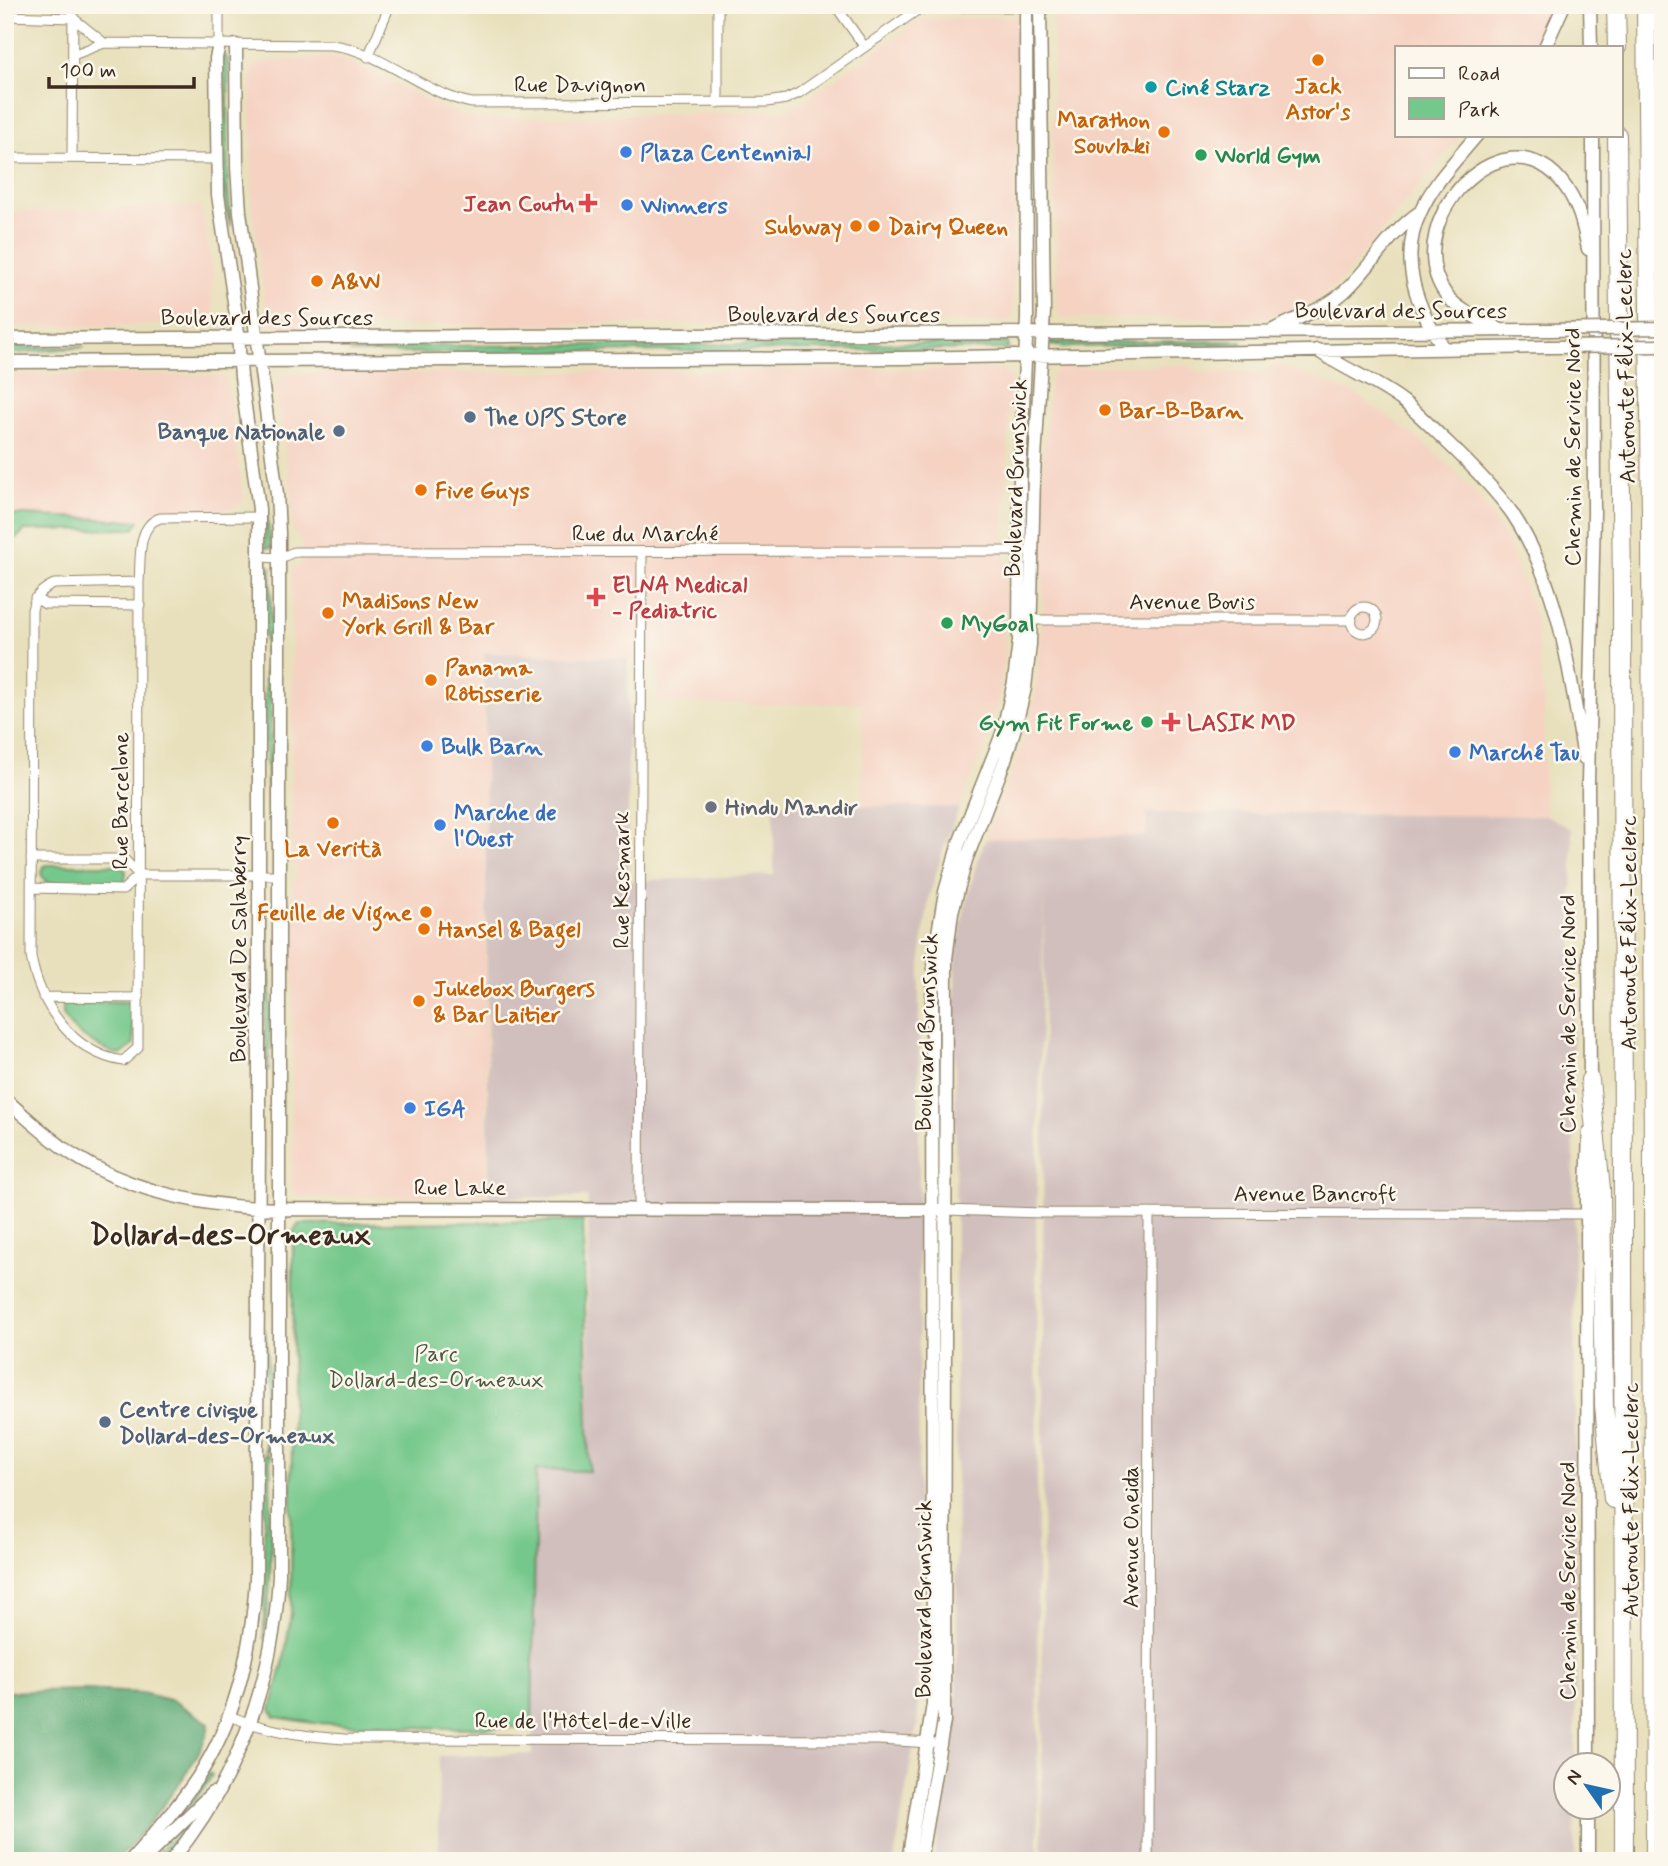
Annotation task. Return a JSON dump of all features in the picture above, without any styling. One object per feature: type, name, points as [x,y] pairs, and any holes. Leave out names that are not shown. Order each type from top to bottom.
[{"type":"highway","points":[[1616,5],[1617,46]]},
{"type":"highway","name":"Autoroute Félix-Leclerc","points":[[1646,5],[1651,529],[1655,1861]]},
{"type":"highway","name":"Autoroute Félix-Leclerc","points":[[1617,136],[1622,593],[1624,1861]]},
{"type":"highway","points":[[1590,1080],[1601,1189],[1604,1406],[1624,1603]]},
{"type":"highway","points":[[1655,1726],[1663,1638]]},
{"type":"street","points":[[72,158],[73,5]]},
{"type":"street","name":"Boulevard De Salaberry","points":[[130,1861],[194,1783],[210,1757],[229,1716],[245,1664],[255,1604],[260,557],[259,517],[218,195],[216,58],[219,45],[219,5]]},
{"type":"street","points":[[368,57],[390,5]]},
{"type":"street","points":[[718,5],[718,103]]},
{"type":"street","points":[[835,5],[864,46]]},
{"type":"street","points":[[1545,46],[1564,5]]},
{"type":"street","points":[[1590,5],[1591,46]]},
{"type":"street","name":"Boulevard Brunswick","points":[[939,1210],[944,998],[949,932],[965,860],[1005,760],[1020,712],[1028,667],[1031,621],[1020,470],[1026,357],[1026,6]]},
{"type":"street","name":"Rue Davignon","points":[[73,54],[104,43],[338,45],[472,103],[767,102],[786,99],[808,87],[920,9],[1040,6]]},
{"type":"street","name":"Boulevard Brunswick","points":[[908,1861],[935,1743],[944,1727],[939,1210],[932,998],[936,938],[942,902],[955,856],[995,755],[1009,705],[1019,641],[1043,333],[1044,211],[1040,6]]},
{"type":"street","points":[[5,16],[73,18],[104,43]]},
{"type":"street","name":"Boulevard De Salaberry","points":[[171,1861],[199,1826],[250,1724],[269,1659],[278,1597],[280,558],[276,494],[242,233],[237,167],[236,45]]},
{"type":"street","points":[[1445,349],[1419,302],[1411,268],[1412,239],[1420,211],[1440,180],[1476,136]]},
{"type":"street","points":[[1592,264],[1593,136]]},
{"type":"street","points":[[5,158],[217,159]]},
{"type":"street","points":[[1501,330],[1450,300],[1439,282],[1434,265],[1437,234],[1446,209],[1460,188],[1479,170],[1500,160],[1518,158],[1536,161],[1552,170],[1577,206],[1592,264]]},
{"type":"street","points":[[1273,330],[1336,299],[1352,284],[1402,224],[1420,211]]},
{"type":"street","points":[[224,235],[242,233]]},
{"type":"street","name":"Chemin de Service Nord","points":[[1588,1750],[1588,782],[1594,513],[1592,264]]},
{"type":"street","name":"Boulevard des Sources","points":[[5,339],[1663,328]]},
{"type":"street","name":"Boulevard des Sources","points":[[5,362],[1026,357],[1663,346]]},
{"type":"street","points":[[1316,350],[1339,366],[1370,379],[1406,403],[1496,492],[1519,525],[1541,568],[1556,613],[1588,782]]},
{"type":"street","name":"Rue Barcelone","points":[[35,598],[32,610],[31,859],[31,957],[34,974],[43,997],[71,1036],[91,1051],[123,1061],[138,1048],[139,582],[144,533],[153,521],[165,518],[259,517]]},
{"type":"street","name":"Rue du Marché","points":[[260,557],[280,558],[294,552],[1026,551]]},
{"type":"street","name":"Rue Kesmark","points":[[639,1209],[642,552]]},
{"type":"street","points":[[139,582],[54,584],[42,590],[35,598],[45,604],[140,605]]},
{"type":"street","name":"Avenue Bovis","points":[[1031,621],[1352,620]]},
{"type":"street","points":[[31,859],[124,859],[139,875]]},
{"type":"street","points":[[31,888],[123,890],[139,875],[279,875]]},
{"type":"street","points":[[43,997],[139,998]]},
{"type":"street","name":"Rue Lake","points":[[5,1099],[66,1149],[90,1164],[125,1180],[192,1201],[279,1209],[939,1210]]},
{"type":"street","name":"Avenue Bancroft","points":[[939,1210],[1044,1213],[1587,1213]]},
{"type":"street","name":"Avenue Oneida","points":[[1148,1861],[1149,1213]]},
{"type":"street","name":"Rue de l'Hôtel-de-Ville","points":[[229,1716],[250,1724],[298,1735],[345,1739],[840,1739],[935,1743]]},
{"type":"street","name":"Boulevard Brunswick","points":[[920,1861],[935,1743]]},
{"type":"street","name":"Boulevard De Salaberry","points":[[142,1861],[220,1785]]},
{"type":"street","points":[[1588,1820],[1588,1861]]},
{"type":"shaded area","points":[[1053,5],[1549,5],[1540,33],[1530,46],[1395,46],[1395,136],[1460,136],[1336,286],[1304,307],[1270,317],[1063,318],[1057,313]]},
{"type":"shaded area","points":[[1016,17],[1013,318],[1006,322],[275,326],[267,318],[252,205],[251,70],[259,62],[339,57],[446,109],[481,119],[784,111],[802,102],[921,19]]},
{"type":"shaded area","points":[[201,206],[213,272],[215,320],[211,324],[5,327],[5,212]]},
{"type":"shaded area","points":[[1274,363],[1354,393],[1414,435],[1454,470],[1486,508],[1511,549],[1535,615],[1544,701],[1544,796],[1547,816],[1148,813],[1146,836],[986,839],[1022,747],[1035,696],[1044,609],[1041,541],[1050,380],[1060,368],[1187,365],[1201,373],[1250,371],[1259,375]]},
{"type":"shaded area","points":[[1000,369],[1011,376],[1004,537],[1007,570],[1004,666],[987,740],[959,808],[863,806],[862,703],[764,705],[656,701],[658,661],[484,652],[487,1196],[301,1197],[292,1191],[293,884],[296,866],[292,865],[292,570],[302,564],[302,541],[292,530],[292,497],[275,386],[285,374]]},
{"type":"shaded area","points":[[5,375],[222,375],[226,379],[244,501],[233,509],[163,511],[149,514],[139,521],[5,515]]},
{"type":"shaded area","points":[[484,652],[628,658],[628,881],[774,875],[774,804],[959,808],[929,897],[919,985],[918,1719],[894,1861],[438,1861],[439,1756],[532,1754],[536,1470],[589,1470],[588,1197],[489,1198]]},
{"type":"shaded area","points":[[1147,813],[1547,816],[1572,829],[1575,1750],[1552,1750],[1552,1820],[1574,1820],[1575,1861],[1042,1861],[1044,892],[1036,1222],[1038,1861],[933,1861],[953,1752],[957,1670],[955,1004],[956,957],[961,926],[977,861],[986,839],[1146,836]]},
{"type":"green space","points":[[225,55],[228,59],[228,188],[231,226],[226,210],[222,168],[222,58]]},
{"type":"green space","points":[[1242,341],[1242,344],[1051,345],[1051,342]]},
{"type":"green space","points":[[1008,343],[1008,349],[349,353],[414,346]]},
{"type":"green space","points":[[5,347],[85,347],[5,354]]},
{"type":"green space","points":[[265,498],[271,548],[265,548]]},
{"type":"green space","points":[[5,515],[139,521],[134,529],[25,530],[5,549]]},
{"type":"green space","points":[[265,567],[271,567],[271,812],[265,736]]},
{"type":"green space","points":[[47,865],[120,865],[126,871],[125,881],[122,884],[46,882],[41,874]]},
{"type":"green space","points":[[267,915],[271,996],[269,1072],[265,1036]]},
{"type":"green space","points":[[72,1001],[132,1004],[134,1044],[121,1055],[83,1037],[67,1022],[63,1013],[63,1005]]},
{"type":"green space","name":"Parc Dollard-des-Ormeaux","points":[[583,1221],[589,1471],[536,1470],[532,1727],[441,1728],[314,1723],[275,1717],[271,1709],[284,1660],[291,1614],[293,1232],[299,1224]]},
{"type":"green space","points":[[265,1328],[270,1388],[271,1451],[265,1451]]},
{"type":"green space","points":[[265,1454],[270,1455],[271,1548],[264,1640]]},
{"type":"green space","points":[[83,1690],[142,1693],[173,1701],[209,1723],[206,1737],[171,1795],[116,1861],[5,1861],[5,1692]]},
{"type":"green space","points":[[209,1773],[212,1775],[193,1802],[154,1839],[193,1796]]},
{"type":"green space","points":[[186,1825],[191,1829],[167,1861],[148,1861]]},
{"type":"place","name":"Jack Astor's","points":[[1318,60]]},
{"type":"place","name":"Ciné Starz","points":[[1151,87]]},
{"type":"place","name":"Marathon Souvlaki","points":[[1164,132]]},
{"type":"place","name":"Plaza Centennial","points":[[626,152]]},
{"type":"place","name":"World Gym","points":[[1201,155]]},
{"type":"place","name":"Jean Coutu","points":[[588,203]]},
{"type":"place","name":"Winners","points":[[627,205]]},
{"type":"place","name":"Subway","points":[[856,226]]},
{"type":"place","name":"Dairy Queen","points":[[874,226]]},
{"type":"place","name":"A&W","points":[[317,281]]},
{"type":"place","name":"Bar-B-Barn","points":[[1105,410]]},
{"type":"place","name":"The UPS Store","points":[[470,417]]},
{"type":"place","name":"Banque Nationale","points":[[339,431]]},
{"type":"place","name":"Five Guys","points":[[421,490]]},
{"type":"place","name":"ELNA Medical - Pediatric","points":[[596,597]]},
{"type":"place","name":"Madisons New York Grill & Bar","points":[[328,613]]},
{"type":"place","name":"MyGoal","points":[[947,623]]},
{"type":"place","name":"Panama Rôtisserie","points":[[431,680]]},
{"type":"place","name":"Gym Fit Forme","points":[[1147,722]]},
{"type":"place","name":"LASIK MD","points":[[1171,722]]},
{"type":"place","name":"Bulk Barn","points":[[427,746]]},
{"type":"place","name":"Marché Tau","points":[[1455,752]]},
{"type":"place","name":"Hindu Mandir","points":[[711,807]]},
{"type":"place","name":"La Verità","points":[[333,823]]},
{"type":"place","name":"Marche de l'Ouest","points":[[440,825]]},
{"type":"place","name":"Feuille de Vigne","points":[[426,912]]},
{"type":"place","name":"Hansel & Bagel","points":[[424,929]]},
{"type":"place","name":"Jukebox Burgers & Bar Laitier","points":[[419,1001]]},
{"type":"place","name":"IGA","points":[[410,1108]]},
{"type":"place","name":"Centre civique Dollard-des-Ormeaux","points":[[105,1422]]},
{"type":"district","name":"Dollard-des-Ormeaux","points":[[230,1234]]}]
